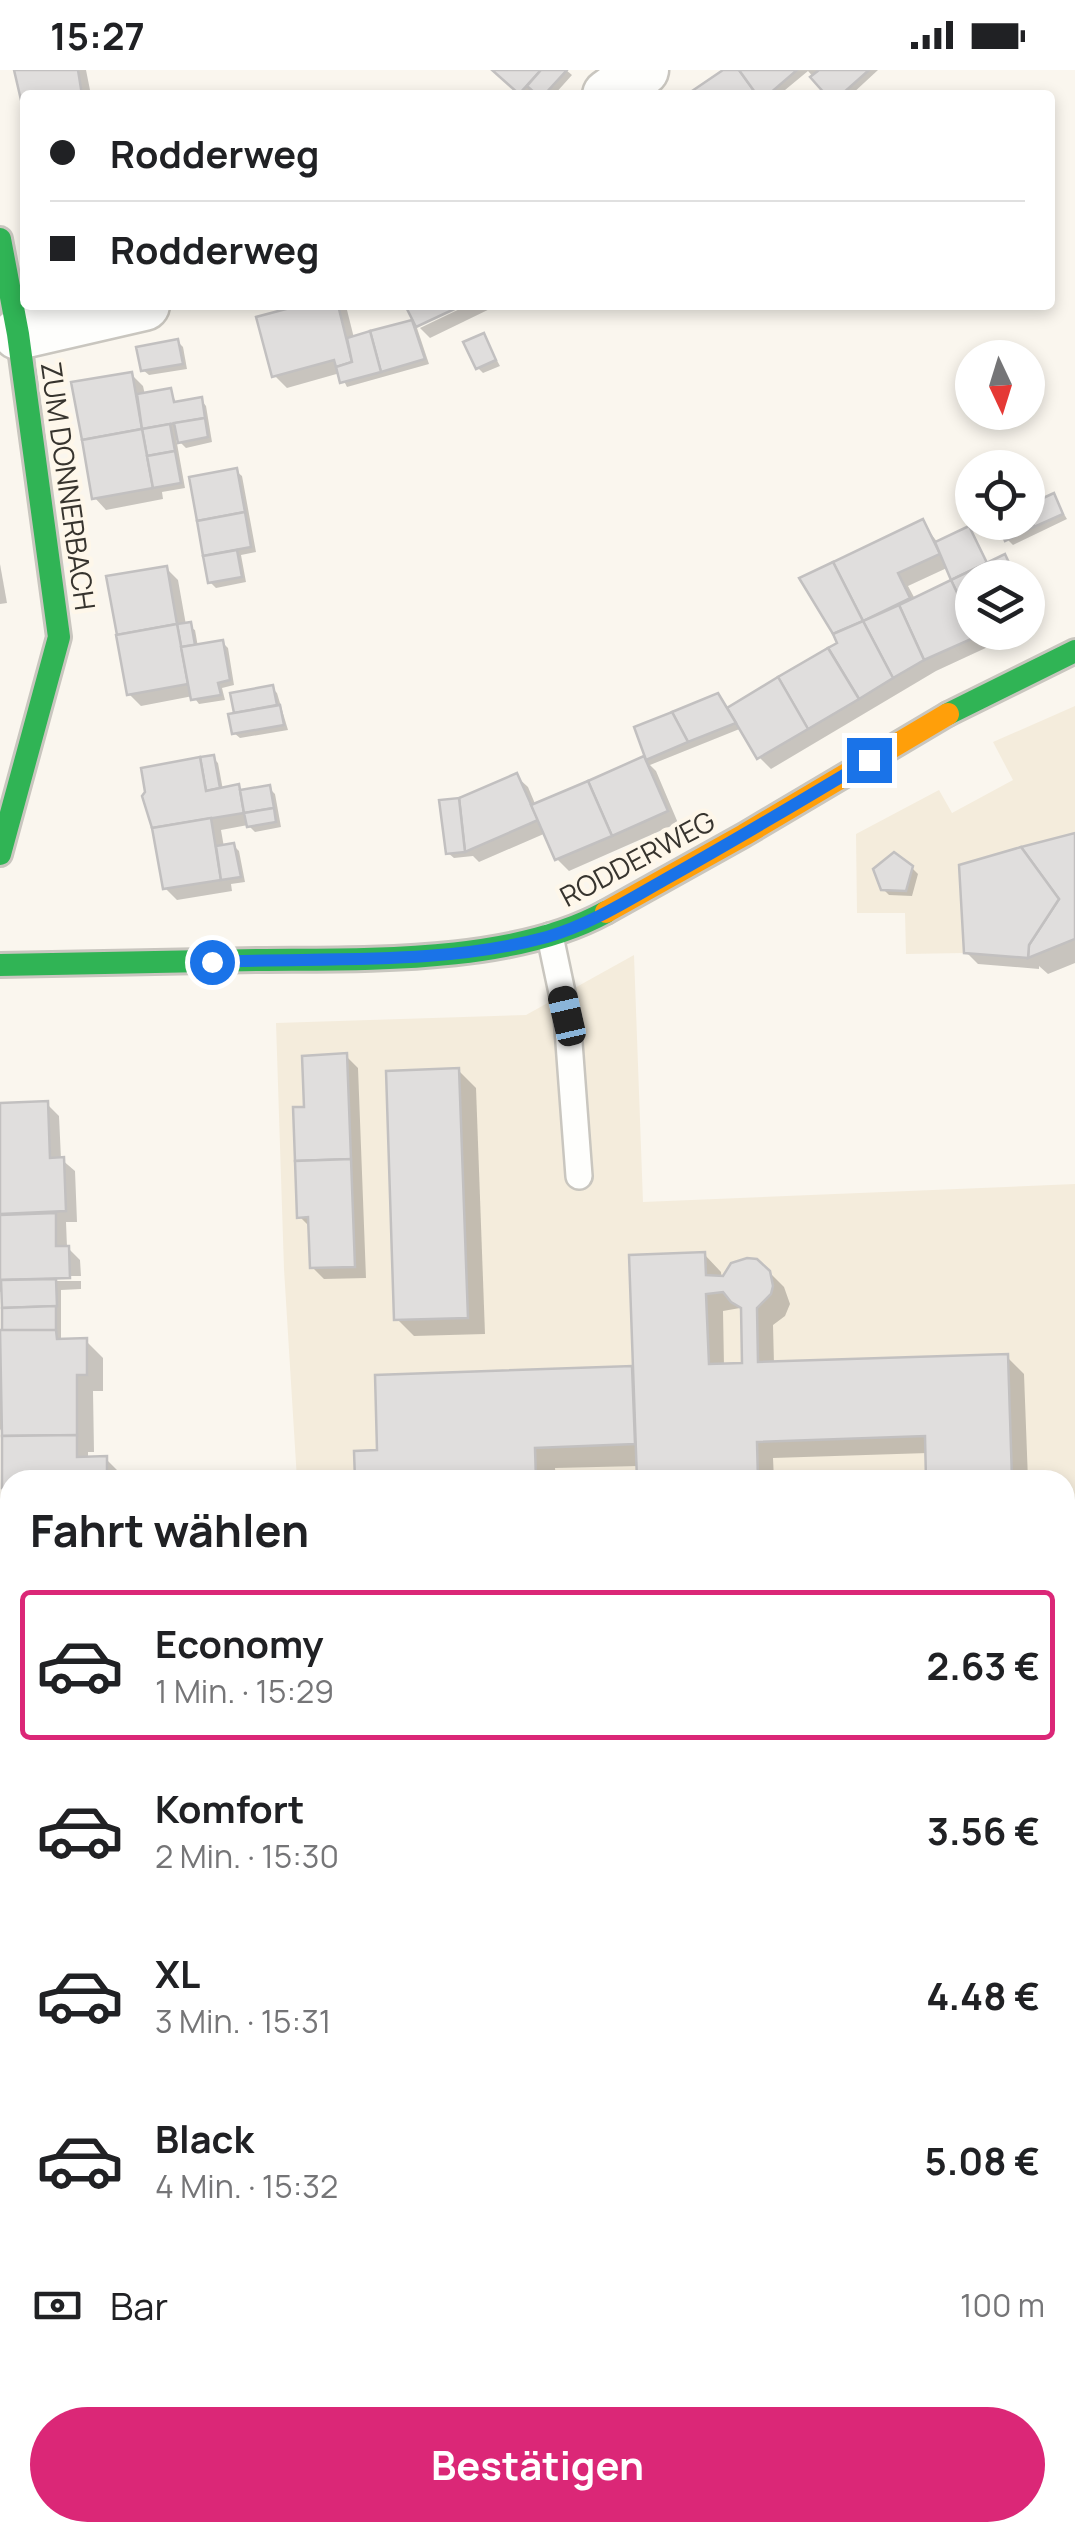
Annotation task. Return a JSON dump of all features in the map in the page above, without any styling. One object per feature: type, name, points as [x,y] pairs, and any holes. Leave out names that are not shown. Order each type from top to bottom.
[{"type":"street","points":[[615,90],[643,70]]},
{"type":"street","name":"ZUM DONNERBACH","points":[[0,239],[18,334],[59,637],[0,854]]},
{"type":"street","points":[[18,334],[122,310]]},
{"type":"street","name":"RODDERWEG","points":[[0,965],[344,959],[483,950],[550,936],[600,916],[744,836],[931,722],[1075,651]]},
{"type":"lane","points":[[550,936],[567,1016],[580,1176]]},
{"type":"shaded area","points":[[1075,706],[1075,939],[1028,958],[906,954],[905,913],[857,913],[856,834],[939,790],[952,813],[1013,780],[993,742]]},
{"type":"shaded area","points":[[634,955],[643,1202],[1075,1184],[1075,1470],[296,1470],[284,1269],[276,1023],[526,1015]]},
{"type":"building","points":[[14,70],[78,70],[81,90],[20,90],[20,96]]},
{"type":"building","points":[[492,70],[541,70],[523,90],[514,90]]},
{"type":"building","points":[[541,70],[567,70],[549,90],[531,90],[527,86]]},
{"type":"building","points":[[723,70],[739,70],[753,90],[693,90]]},
{"type":"building","points":[[739,70],[797,70],[774,90],[753,90]]},
{"type":"building","points":[[819,70],[869,70],[847,90],[822,90],[810,77]]},
{"type":"building","points":[[282,310],[339,310],[352,362],[336,367],[334,360],[272,377],[256,317]]},
{"type":"building","points":[[408,310],[452,310],[416,327]]},
{"type":"building","points":[[412,320],[425,359],[381,372],[370,331]]},
{"type":"building","points":[[370,331],[381,372],[340,383],[336,367],[352,362],[347,338]]},
{"type":"building","points":[[484,333],[496,360],[476,369],[463,342]]},
{"type":"building","points":[[178,339],[183,364],[141,371],[136,347]]},
{"type":"building","points":[[132,372],[142,429],[82,440],[71,382]]},
{"type":"building","points":[[171,388],[174,402],[202,397],[205,418],[142,429],[137,394]]},
{"type":"building","points":[[205,418],[208,437],[178,443],[174,423]]},
{"type":"building","points":[[170,424],[175,451],[147,456],[142,429]]},
{"type":"building","points":[[142,429],[153,488],[92,499],[82,440]]},
{"type":"building","points":[[175,451],[181,483],[153,488],[147,456]]},
{"type":"building","points":[[237,468],[245,512],[197,521],[189,477]]},
{"type":"building","points":[[1054,493],[1063,514],[1045,522],[1045,497]]},
{"type":"building","points":[[245,512],[251,547],[203,556],[197,521]]},
{"type":"building","points":[[923,519],[940,554],[898,573],[910,598],[863,621],[833,562]]},
{"type":"building","points":[[955,533],[955,540],[976,540],[986,560],[955,560],[955,578],[951,580],[935,542]]},
{"type":"building","points":[[237,550],[242,577],[208,583],[203,556]]},
{"type":"building","points":[[833,562],[863,621],[833,634],[799,578]]},
{"type":"building","points":[[167,566],[177,624],[117,635],[106,576]]},
{"type":"building","points":[[951,580],[955,588],[955,646],[924,660],[899,605]]},
{"type":"building","points":[[899,605],[924,660],[893,678],[863,621]]},
{"type":"building","points":[[863,621],[893,678],[859,699],[828,648],[837,643],[833,634]]},
{"type":"building","points":[[191,622],[195,645],[181,647],[177,624]]},
{"type":"building","points":[[177,624],[188,684],[127,695],[116,635]]},
{"type":"building","points":[[223,640],[230,680],[218,683],[221,695],[191,700],[181,647]]},
{"type":"building","points":[[828,648],[859,699],[808,729],[778,677]]},
{"type":"building","points":[[778,677],[808,729],[757,759],[727,708]]},
{"type":"building","points":[[273,685],[277,705],[234,713],[230,693]]},
{"type":"building","points":[[718,693],[736,723],[688,742],[672,712]]},
{"type":"building","points":[[280,705],[284,725],[232,734],[228,714]]},
{"type":"building","points":[[672,712],[688,742],[646,760],[634,727]]},
{"type":"building","points":[[214,755],[220,788],[206,791],[200,757]]},
{"type":"building","points":[[644,756],[668,811],[612,836],[588,781]]},
{"type":"building","points":[[200,757],[206,791],[239,784],[244,813],[152,828],[142,796],[145,792],[141,768]]},
{"type":"building","points":[[517,773],[538,820],[465,852],[459,798]]},
{"type":"building","points":[[588,781],[612,836],[555,860],[531,805]]},
{"type":"building","points":[[270,785],[274,808],[244,813],[240,790]]},
{"type":"building","points":[[459,798],[465,852],[446,854],[439,800]]},
{"type":"building","points":[[274,808],[276,822],[247,827],[244,813]]},
{"type":"building","points":[[211,818],[221,880],[163,889],[152,828]]},
{"type":"building","points":[[1075,833],[1075,939],[1028,958],[1029,945],[1059,899],[1021,847]]},
{"type":"building","points":[[234,843],[241,877],[221,880],[216,846]]},
{"type":"building","points":[[1021,847],[1059,899],[1029,945],[1028,958],[964,953],[959,865]]},
{"type":"building","points":[[894,852],[913,866],[906,891],[881,890],[873,869]]},
{"type":"building","points":[[347,1053],[351,1159],[295,1161],[293,1107],[304,1107],[302,1056]]},
{"type":"building","points":[[459,1068],[468,1318],[394,1320],[386,1071]]},
{"type":"building","points":[[48,1101],[50,1158],[64,1157],[66,1211],[0,1214],[0,1103]]},
{"type":"building","points":[[351,1159],[355,1267],[310,1268],[308,1217],[297,1218],[295,1161]]},
{"type":"building","points":[[56,1213],[56,1246],[69,1246],[70,1278],[0,1280],[0,1215]]},
{"type":"building","points":[[705,1252],[706,1275],[723,1276],[731,1263],[757,1259],[770,1271],[773,1286],[771,1294],[757,1308],[758,1362],[1008,1354],[1012,1470],[926,1470],[925,1436],[757,1442],[758,1470],[637,1470],[629,1255]],"holes":[[[723,1292],[741,1308],[742,1363],[709,1364],[706,1294]]]},
{"type":"building","points":[[56,1279],[57,1306],[2,1308],[1,1280]]},
{"type":"building","points":[[56,1306],[56,1330],[2,1331],[2,1308]]},
{"type":"building","points":[[0,1330],[56,1330],[57,1339],[87,1338],[87,1375],[77,1375],[77,1435],[2,1436]]},
{"type":"building","points":[[632,1366],[635,1444],[535,1448],[536,1470],[355,1470],[354,1451],[377,1450],[375,1375]]},
{"type":"building","points":[[77,1435],[77,1457],[107,1456],[107,1470],[2,1470],[2,1436]]},
{"type":"traffic: fast","points":[[0,239],[18,334],[59,637],[0,854]]},
{"type":"traffic: fast","points":[[948,714],[1075,651]]},
{"type":"traffic: fast","points":[[0,965],[437,955],[527,941],[606,912]]},
{"type":"traffic: slow","points":[[606,912],[948,714]]},
{"type":"route","points":[[212,962],[483,950],[550,936],[600,916],[744,836],[869,760]]}]
